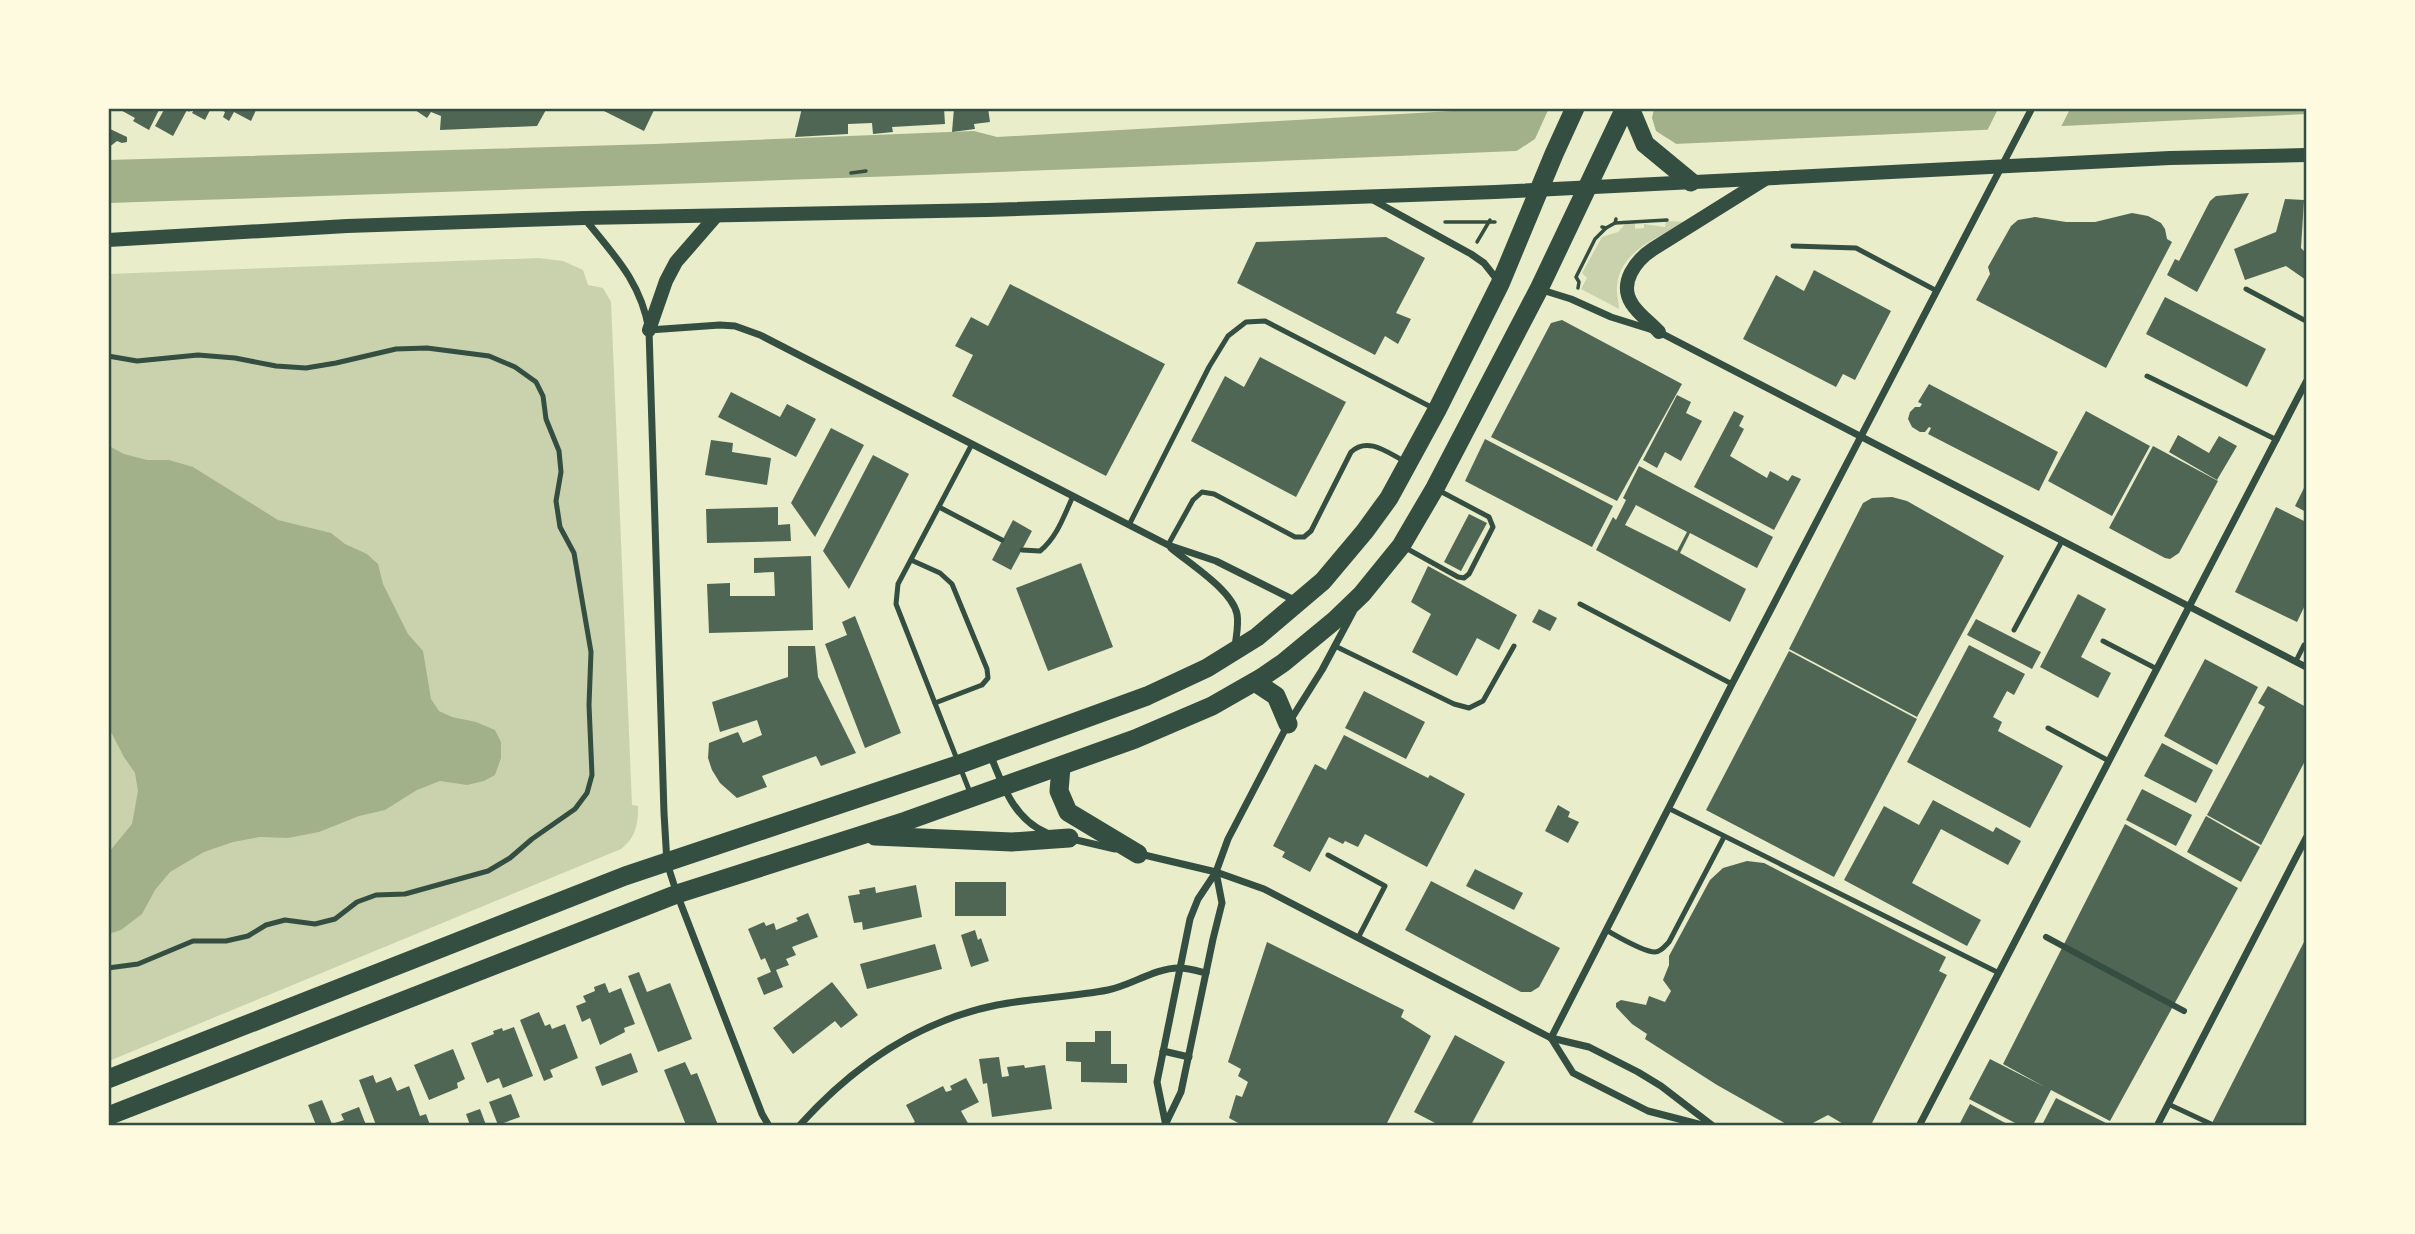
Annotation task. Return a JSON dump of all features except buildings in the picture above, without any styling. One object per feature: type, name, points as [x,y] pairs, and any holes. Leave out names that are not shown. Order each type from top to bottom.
[{"type":"highway","points":[[108,1079],[612,881],[990,754],[1177,683],[1235,652],[1272,626],[1324,581],[1359,540],[1389,498],[1500,284],[1575,108]]},
{"type":"highway","points":[[108,1116],[677,894],[860,836],[1062,767],[1189,717],[1255,682],[1308,643],[1362,594],[1401,546],[1435,488],[1539,289],[1604,152],[1628,108]]},
{"type":"highway","points":[[1628,108],[1645,144],[1691,182]]},
{"type":"highway","points":[[1255,682],[1276,696],[1288,724]]},
{"type":"highway","points":[[1062,767],[1059,791],[1068,812],[1138,854]]},
{"type":"highway","points":[[860,836],[1012,842],[1069,838]]},
{"type":"highway","points":[[140,1065],[151,1098]]},
{"type":"main road","points":[[108,240],[347,226],[1366,196],[2170,158],[2306,155]]},
{"type":"main road","points":[[1659,332],[1632,305],[1628,296],[1628,279],[1637,262],[1653,249],[1766,178]]},
{"type":"main road","points":[[649,330],[666,281],[676,262],[716,216]]},
{"type":"street","points":[[1551,1038],[2032,108]]},
{"type":"street","points":[[1366,196],[1471,254],[1484,263],[1500,284]]},
{"type":"street","points":[[584,218],[628,274],[643,303],[649,330],[667,863],[757,1102],[769,1125]]},
{"type":"street","points":[[1539,289],[1659,332],[2306,667]]},
{"type":"street","points":[[649,330],[735,326],[760,335],[1168,545],[1216,561],[1300,603]]},
{"type":"street","points":[[1919,1125],[2306,382]]},
{"type":"street","points":[[1168,545],[1232,601],[1237,613],[1235,652]]},
{"type":"street","points":[[1167,1123],[1157,1082],[1179,968],[1198,899],[1216,873],[1228,839],[1288,724],[1335,646],[1362,594]]},
{"type":"street","points":[[990,754],[1004,787],[1019,813],[1030,824],[1069,838],[1216,873],[1264,889],[1551,1038],[1589,1047],[1638,1072],[1713,1125]]},
{"type":"street","points":[[2157,1125],[2306,838]]},
{"type":"street","points":[[1167,1123],[1181,1092],[1222,903],[1216,873]]},
{"type":"street","points":[[2046,937],[2184,1011]]},
{"type":"street","points":[[799,1125],[864,1066],[913,1034],[940,1021],[999,1005],[1110,989],[1151,974],[1179,968],[1206,973]]},
{"type":"street","points":[[1551,1038],[1573,1073],[1648,1111],[1706,1125]]},
{"type":"street","points":[[1163,1051],[1189,1057]]},
{"type":"lane","points":[[1794,246],[1856,247],[1937,291]]},
{"type":"lane","points":[[2246,289],[2306,321]]},
{"type":"lane","points":[[1129,524],[1209,367],[1228,336],[1246,321],[1265,321],[1437,410]]},
{"type":"lane","points":[[108,356],[137,361],[198,355],[306,368],[372,353],[426,348],[489,356],[515,367],[536,382],[558,451],[561,472],[556,501],[560,527],[574,553],[591,652],[589,705],[592,775],[587,793],[575,809],[510,858],[488,871],[405,894],[376,894],[357,902],[335,919],[315,923],[285,920],[266,925],[248,936],[226,941],[194,940],[138,964],[108,968]]},
{"type":"lane","points":[[2147,376],[2277,440]]},
{"type":"lane","points":[[972,444],[898,583],[896,604],[972,798]]},
{"type":"lane","points":[[1168,545],[1193,500],[1202,492],[1214,494],[1295,537],[1304,537],[1311,531],[1350,452],[1358,445],[1369,444],[1409,464]]},
{"type":"lane","points":[[1401,546],[1458,577],[1469,575],[1493,522],[1489,517],[1435,488]]},
{"type":"lane","points":[[1022,550],[1040,551],[1046,546],[1053,538],[1073,496]]},
{"type":"lane","points":[[939,507],[1002,540]]},
{"type":"lane","points":[[2014,630],[2062,541]]},
{"type":"lane","points":[[911,560],[940,573],[953,584],[987,669],[988,678],[982,685],[936,703]]},
{"type":"lane","points":[[1580,604],[1732,684]]},
{"type":"lane","points":[[2103,641],[2157,669]]},
{"type":"lane","points":[[2295,661],[2304,645]]},
{"type":"lane","points":[[1335,646],[1454,704],[1469,708],[1483,701],[1514,646]]},
{"type":"lane","points":[[2048,729],[2109,761]]},
{"type":"lane","points":[[1668,808],[1999,973]]},
{"type":"lane","points":[[1605,930],[1646,950],[1656,952],[1662,949],[1669,942],[1724,837]]},
{"type":"lane","points":[[1328,855],[1385,886],[1358,938]]},
{"type":"lane","points":[[2168,1104],[2211,1125]]},
{"type":"path","points":[[851,173],[866,171]]},
{"type":"path","points":[[858,172],[859,181]]},
{"type":"path","points":[[1576,291],[1580,284],[1576,277],[1604,227],[1616,221],[1674,220]]},
{"type":"path","points":[[1475,247],[1489,221]]},
{"type":"path","points":[[1441,226],[1442,222],[1496,222]]},
{"type":"shaded area","points":[[1504,108],[2306,109],[2306,114],[1208,164],[109,203],[108,160],[654,144],[974,131],[997,137]]},
{"type":"shaded area","points":[[1666,221],[1687,222],[1643,246],[1625,263],[1619,274],[1617,287],[1619,309],[1581,289],[1587,278],[1582,273],[1602,237],[1618,232],[1627,222],[1635,223],[1635,229],[1644,228],[1644,224],[1665,227]]},
{"type":"shaded area","points":[[539,258],[563,261],[583,270],[588,285],[603,288],[611,302],[632,805],[638,806],[637,825],[633,835],[621,849],[109,1061],[108,274]]},
{"type":"shaded area","points":[[109,446],[124,454],[147,460],[169,460],[193,467],[278,520],[331,533],[345,544],[367,554],[378,564],[383,584],[408,634],[423,651],[431,699],[439,711],[495,730],[501,742],[501,758],[495,775],[467,785],[440,781],[417,790],[385,810],[359,816],[319,832],[288,838],[260,837],[233,842],[204,852],[170,872],[155,890],[142,914],[121,930],[109,934],[109,852],[132,824],[138,791],[135,773],[109,732]]},
{"type":"pier","points":[[1549,108],[1654,109],[1652,118],[1656,131],[1681,147],[1515,152],[1535,139]]},
{"type":"pier","points":[[1998,109],[2070,109],[2060,129],[1986,133]]}]
